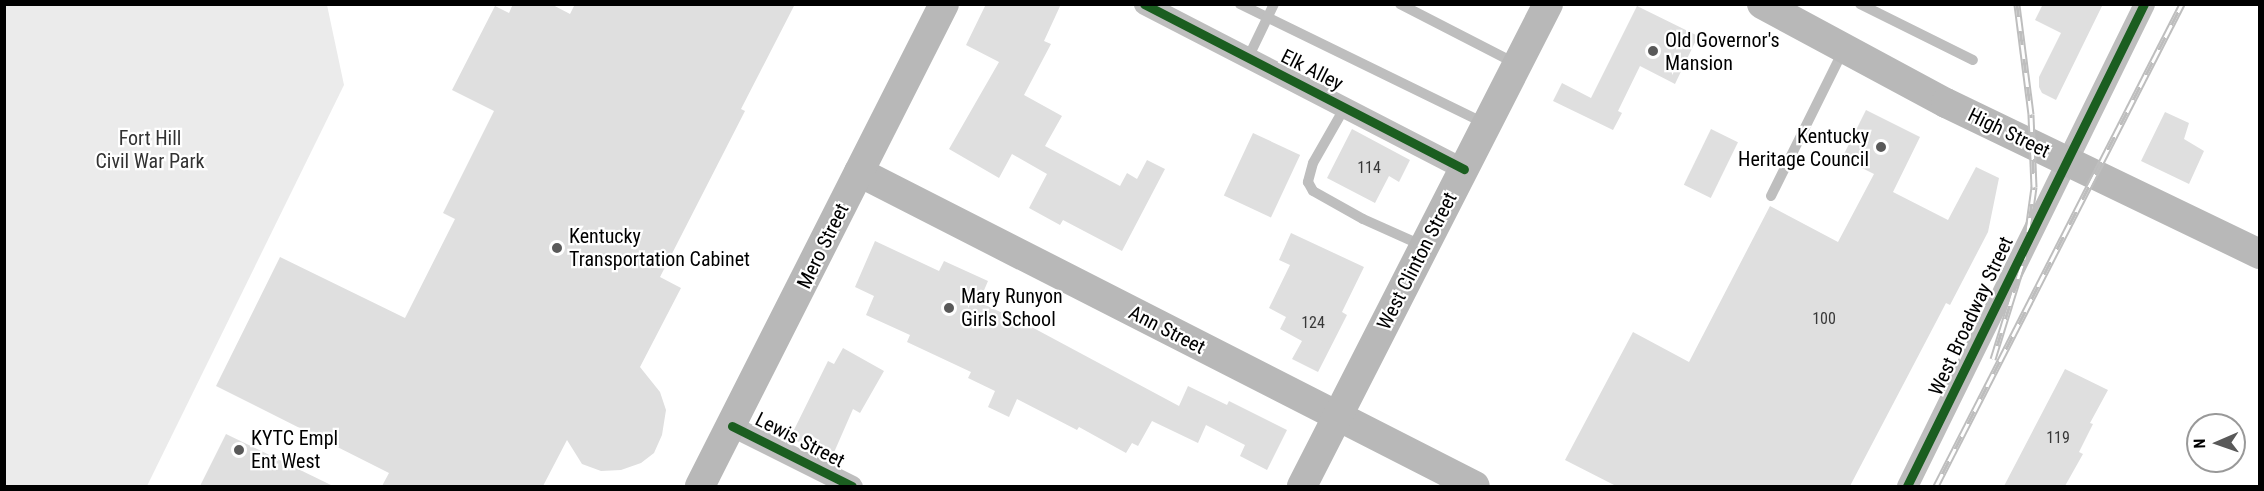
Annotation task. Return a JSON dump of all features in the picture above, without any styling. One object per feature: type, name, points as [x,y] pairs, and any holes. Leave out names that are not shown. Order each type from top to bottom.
[{"type":"main road","name":"Mero Street","points":[[700,486],[944,4]]},
{"type":"main road","name":"West Clinton Street","points":[[1302,486],[1548,4]]},
{"type":"main road","name":"High Street","points":[[1771,7],[1946,103],[2259,254]]},
{"type":"main road","name":"Ann Street","points":[[860,172],[1475,486]]},
{"type":"street","name":"Elk Alley","points":[[1143,4],[1464,169]]},
{"type":"street","name":"West Broadway Street","points":[[1907,486],[2144,4]]},
{"type":"street","name":"Lewis Street","points":[[732,426],[852,486]]},
{"type":"lane","points":[[1240,4],[1486,125]]},
{"type":"lane","points":[[1248,58],[1274,4]]},
{"type":"lane","points":[[1400,4],[1517,64]]},
{"type":"lane","points":[[1860,4],[1972,60]]},
{"type":"lane","points":[[1771,196],[1845,48]]},
{"type":"lane","points":[[1345,108],[1313,163],[1308,182],[1313,191],[1363,219],[1424,247]]},
{"type":"green space","name":"Fort Hill Civil War Park","points":[[4,5],[327,5],[344,85],[147,486],[5,486]]},
{"type":"building","name":"Kentucky Transportation Cabinet","points":[[513,4],[551,4],[570,14],[575,4],[795,4],[741,109],[745,111],[660,277],[681,288],[640,367],[660,392],[666,410],[662,435],[654,453],[641,463],[621,470],[601,471],[582,464],[567,440],[543,486],[382,486],[389,473],[216,386],[280,257],[405,318],[455,219],[443,213],[494,111],[452,90],[495,6],[509,13]]},
{"type":"building","points":[[986,4],[1061,4],[1044,41],[1051,44],[1024,95],[1062,116],[1045,146],[1120,186],[1127,173],[1137,179],[1147,160],[1165,169],[1122,251],[1063,220],[1060,225],[1029,208],[1047,174],[1012,154],[999,178],[949,149],[999,62],[966,45]]},
{"type":"building","points":[[2043,4],[2103,4],[2056,100],[2042,93],[2039,87],[2039,77],[2061,33],[2035,20]]},
{"type":"building","name":"Old Governor's Mansion","points":[[1637,6],[1698,36],[1675,84],[1640,66],[1618,111],[1622,113],[1613,130],[1553,101],[1562,83],[1591,98]]},
{"type":"building","points":[[1866,110],[1920,137],[1893,192],[1948,220],[1976,167],[1999,178],[1988,232],[1950,305],[1946,303],[1850,486],[1616,486],[1565,460],[1633,332],[1689,362],[1770,206],[1838,242],[1874,174],[1842,158]]},
{"type":"building","points":[[2165,112],[2189,123],[2184,139],[2204,151],[2189,184],[2141,161]]},
{"type":"building","points":[[1352,129],[1410,160],[1399,182],[1389,176],[1375,203],[1327,178]]},
{"type":"building","points":[[1711,129],[1738,142],[1711,198],[1684,185]]},
{"type":"building","points":[[1253,133],[1300,155],[1271,218],[1224,196]]},
{"type":"building","points":[[1291,233],[1364,267],[1342,312],[1347,315],[1318,372],[1292,359],[1302,341],[1280,329],[1286,317],[1269,308],[1290,265],[1279,260]]},
{"type":"building","points":[[875,241],[939,271],[944,261],[988,281],[979,302],[1026,324],[1179,406],[1188,386],[1227,405],[1229,401],[1287,430],[1267,470],[1240,456],[1245,445],[1206,425],[1198,443],[1152,421],[1138,446],[1132,443],[1126,453],[1079,427],[1077,430],[1017,399],[1009,417],[988,407],[995,391],[968,378],[971,372],[907,342],[910,335],[866,315],[874,296],[855,287]]},
{"type":"building","points":[[843,348],[884,371],[860,413],[853,409],[832,457],[790,438],[828,361],[834,364]]},
{"type":"building","points":[[2065,369],[2108,390],[2090,423],[2093,424],[2079,452],[2083,454],[2065,486],[2004,486]]},
{"type":"building","name":"KYTC Empl Ent West","points":[[226,434],[333,486],[200,486]]},
{"type":"railway","points":[[1993,359],[2024,259],[2034,187],[2031,114],[2017,4]]},
{"type":"railway","points":[[1936,486],[2182,4]]},
{"type":"cycle path","points":[[1144,4],[1464,169]]},
{"type":"cycle path","points":[[1907,486],[2144,4]]},
{"type":"cycle path","points":[[732,426],[852,486]]},
{"type":"place","name":"Old Governor's Mansion","points":[[1653,51]]},
{"type":"place","name":"Kentucky Heritage Council","points":[[1881,147]]},
{"type":"place","name":"Kentucky Transportation Cabinet","points":[[557,248]]},
{"type":"place","name":"Mary Runyon Girls School","points":[[949,308]]},
{"type":"place","name":"KYTC Empl Ent West","points":[[239,450]]}]
